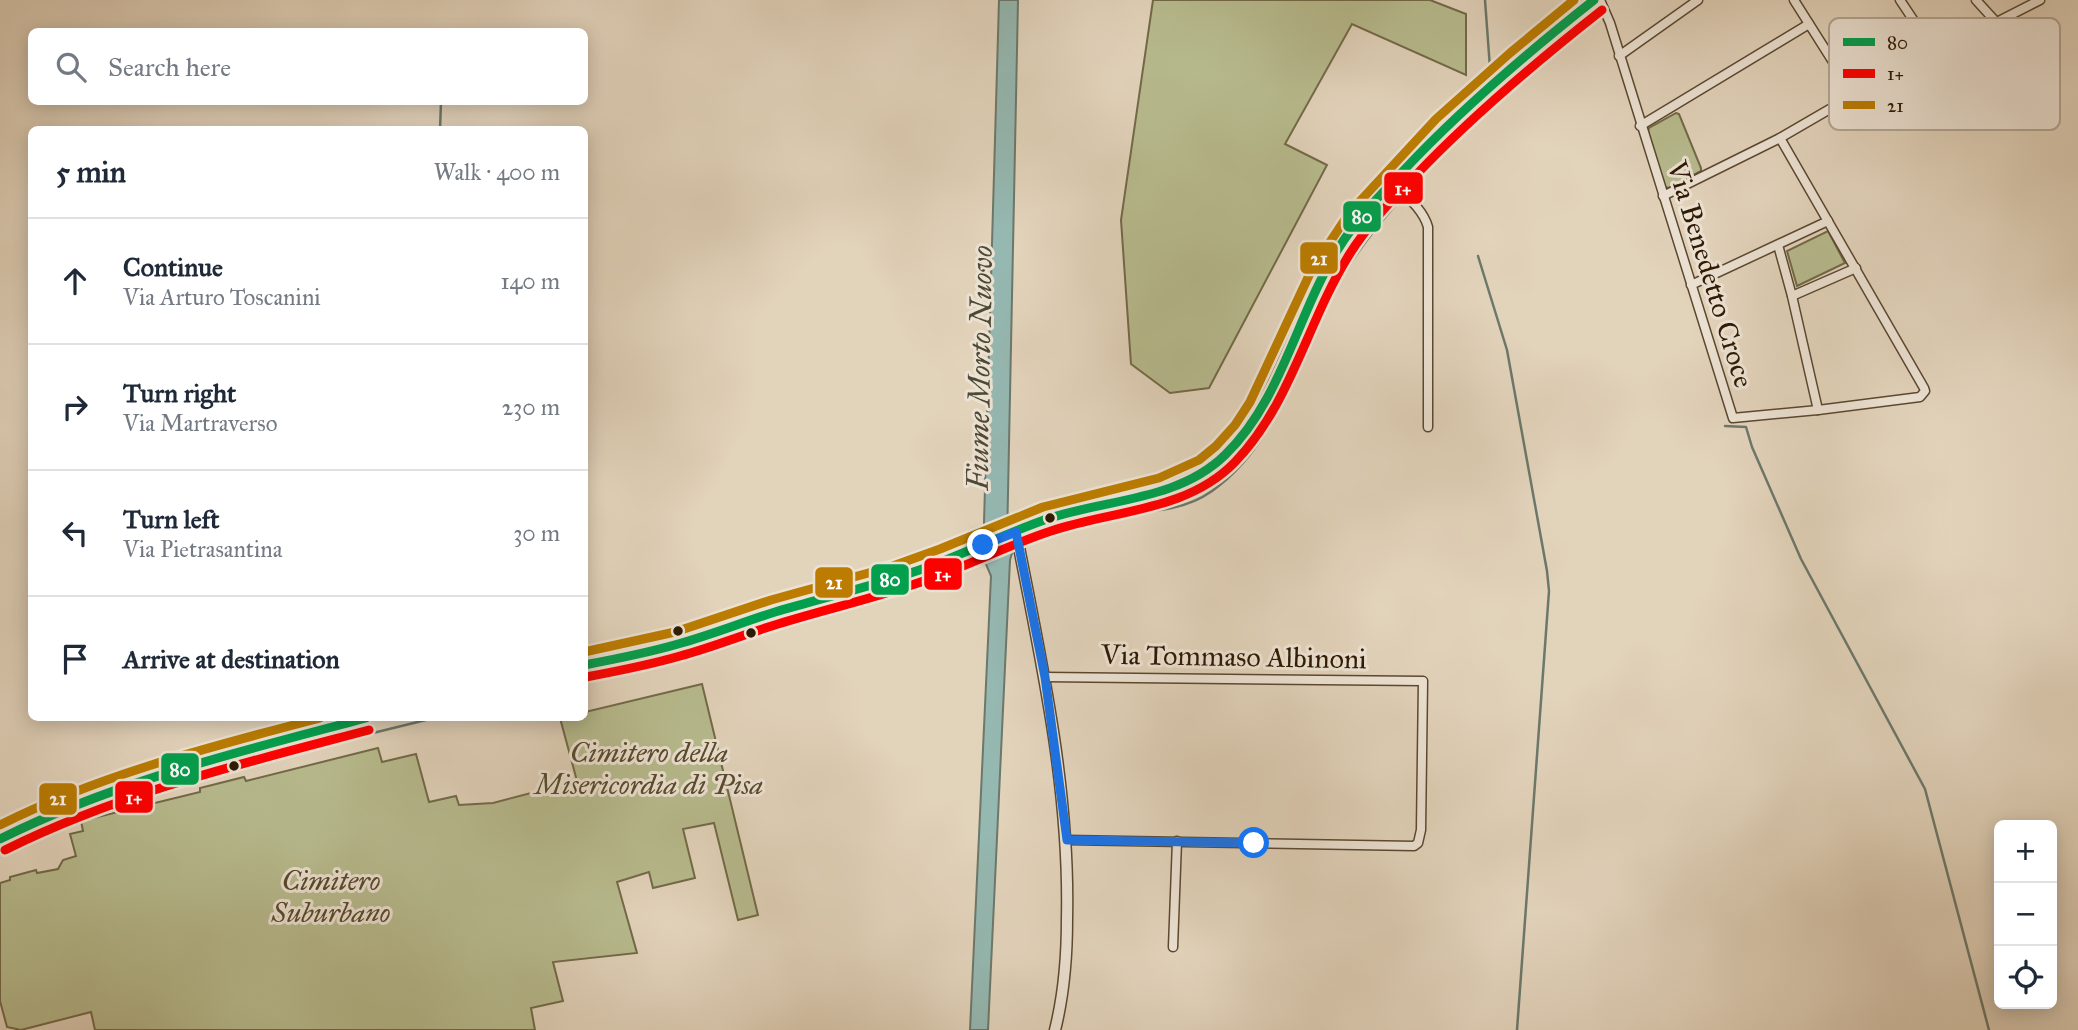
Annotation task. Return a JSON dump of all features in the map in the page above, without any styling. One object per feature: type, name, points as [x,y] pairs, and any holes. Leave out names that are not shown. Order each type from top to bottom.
[{"type":"street","points":[[588,664],[679,643],[910,573],[1015,535],[1046,519],[1079,509],[1137,498],[1175,486],[1201,474],[1225,454],[1245,432],[1262,405],[1308,303],[1337,249],[1371,205],[1449,123],[1594,0]]},
{"type":"street","name":"Via Benedetto Croce","points":[[1600,0],[1610,23],[1733,418],[1913,399],[1924,394],[1924,388],[1856,268]]},
{"type":"street","points":[[1619,56],[1698,0]]},
{"type":"street","points":[[1794,0],[1829,55]]},
{"type":"street","points":[[1900,0],[1912,18]]},
{"type":"street","points":[[1976,0],[1992,18]]},
{"type":"street","points":[[2006,18],[2040,0]]},
{"type":"street","points":[[1640,125],[1810,24]]},
{"type":"street","points":[[1663,196],[1780,138],[1829,110]]},
{"type":"street","points":[[1780,138],[1856,268],[1792,296]]},
{"type":"street","points":[[1392,182],[1412,202],[1427,221],[1428,227],[1428,427]]},
{"type":"street","points":[[1691,285],[1828,221]]},
{"type":"street","points":[[1778,245],[1818,410]]},
{"type":"street","points":[[1015,535],[1021,553],[1045,677],[1067,840],[1067,942],[1062,1004],[1055,1030]]},
{"type":"street","name":"Via Tommaso Albinoni","points":[[1045,677],[1423,681],[1421,831],[1418,843],[1410,847],[1177,841]]},
{"type":"street","points":[[0,839],[66,806],[145,778],[355,721]]},
{"type":"street","points":[[1067,840],[1177,841],[1173,947]]},
{"type":"green space","points":[[1153,0],[1430,0],[1466,14],[1466,75],[1352,24],[1285,144],[1327,165],[1209,388],[1170,393],[1131,364],[1121,220]]},
{"type":"green space","points":[[1676,113],[1679,114],[1701,171],[1669,188],[1665,187],[1648,132],[1649,128]]},
{"type":"green space","points":[[1828,231],[1845,263],[1797,286],[1787,251]]},
{"type":"green space","name":"Cimitero Suburbano","points":[[702,684],[758,915],[738,920],[714,823],[683,829],[695,878],[653,888],[649,872],[617,882],[637,953],[553,962],[563,1001],[531,1008],[535,1030],[95,1030],[91,1012],[21,1030],[7,1027],[0,1001],[0,883],[10,880],[10,877],[36,870],[37,873],[58,869],[63,860],[76,856],[70,834],[83,831],[81,821],[200,792],[200,788],[244,777],[246,781],[378,748],[382,762],[416,754],[429,802],[456,796],[459,805],[493,803],[577,781],[561,721],[588,721],[588,711]]},
{"type":"water","points":[[999,0],[1018,0],[1007,543],[1011,543],[1013,550],[1010,560],[988,1030],[970,1030],[991,576],[983,557]]},
{"type":"waterway","points":[[1485,0],[1490,68],[1494,79]]},
{"type":"waterway","points":[[1011,551],[1044,533],[1081,520],[1187,504],[1212,491],[1237,469],[1258,444],[1275,416],[1331,295],[1348,267],[1401,198],[1504,95],[1497,85]]},
{"type":"waterway","points":[[440,126],[441,105]]},
{"type":"waterway","points":[[1478,256],[1507,350],[1549,591],[1517,1030]]},
{"type":"waterway","points":[[1725,426],[1746,427],[1752,447],[1801,559],[1925,789],[1989,1030]]},
{"type":"waterway","points":[[588,681],[691,657],[986,562]]},
{"type":"waterway","points":[[231,768],[422,721]]},
{"type":"waterway","points":[[0,853],[71,816],[206,774]]},
{"type":"transit line","name":"21","points":[[588,651],[675,632],[771,600],[890,567],[1043,507],[1159,478],[1199,460],[1235,425],[1250,402],[1312,269],[1350,212],[1436,119],[1574,0]]},
{"type":"transit line","name":"80","points":[[588,664],[678,644],[775,612],[890,580],[1047,519],[1164,490],[1186,482],[1206,470],[1225,455],[1245,433],[1261,409],[1324,274],[1360,218],[1426,147],[1472,103],[1594,0]]},
{"type":"transit line","name":"1+","points":[[588,677],[680,656],[778,624],[894,591],[1051,531],[1172,500],[1195,491],[1216,478],[1235,462],[1271,415],[1334,281],[1371,224],[1437,153],[1482,110],[1602,10]]},
{"type":"transit line","name":"21","points":[[0,825],[117,776],[309,721]]},
{"type":"transit line","name":"80","points":[[0,839],[44,818],[134,784],[355,721]]},
{"type":"transit line","name":"1+","points":[[5,850],[94,811],[139,795],[230,767],[369,730]]},
{"type":"route","points":[[983,545],[1016,532],[1045,677],[1067,840],[1254,843]]},
{"type":"water label","name":"Fiume Morto Nuovo","points":[[980,368]]},
{"type":"park label","name":"Cimitero della Misericordia di Pisa","points":[[649,768]]}]
